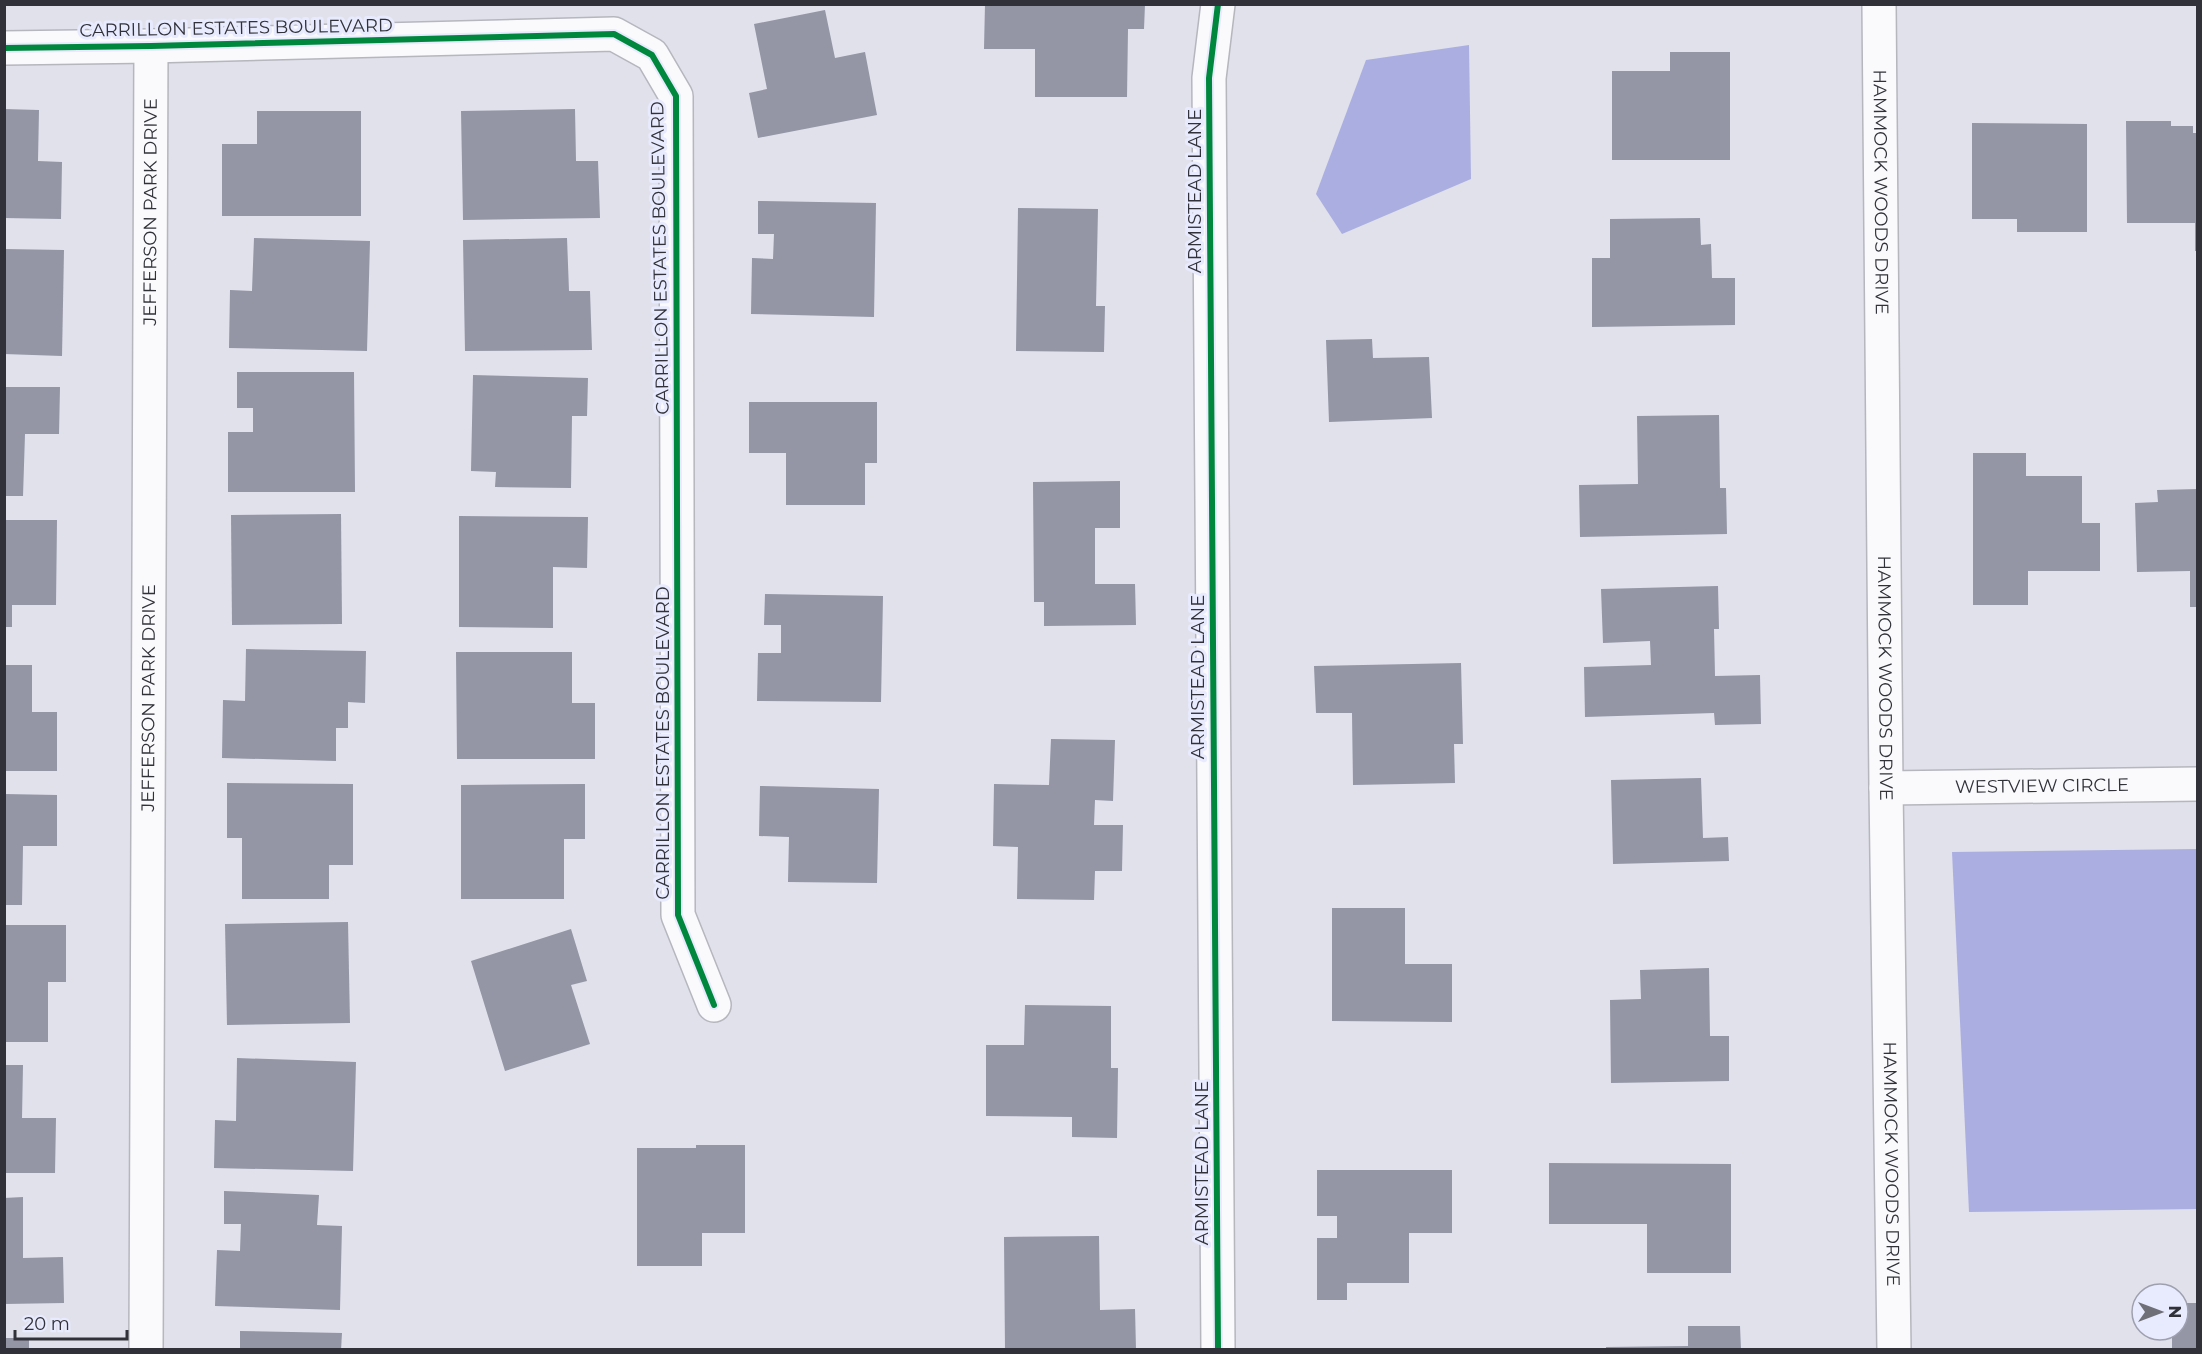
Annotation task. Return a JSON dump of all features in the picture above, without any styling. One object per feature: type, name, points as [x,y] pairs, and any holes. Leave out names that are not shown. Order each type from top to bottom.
[{"type":"street","name":"ARMISTEAD LANE","points":[[1218,4],[1209,90],[1218,1350]]},
{"type":"street","name":"HAMMOCK WOODS DRIVE","points":[[1879,4],[1894,1350]]},
{"type":"street","name":"CARRILLON ESTATES BOULEVARD","points":[[4,48],[614,34],[652,55],[676,96],[678,915],[714,1005]]},
{"type":"street","name":"JEFFERSON PARK DRIVE","points":[[146,1350],[151,46]]},
{"type":"street","name":"WESTVIEW CIRCLE","points":[[1886,788],[2198,784]]},
{"type":"water","points":[[1469,45],[1471,179],[1342,234],[1316,194],[1366,60]]},
{"type":"water","points":[[2197,849],[2197,1209],[1969,1212],[1952,852]]},
{"type":"building","points":[[985,4],[1145,4],[1144,29],[1128,29],[1127,97],[1035,97],[1035,49],[984,49]]},
{"type":"building","points":[[825,10],[835,58],[865,52],[877,115],[758,138],[749,93],[767,89],[754,24]]},
{"type":"building","points":[[1670,52],[1730,52],[1730,160],[1612,160],[1612,71],[1670,71]]},
{"type":"building","points":[[4,109],[39,110],[38,161],[62,162],[61,219],[4,218]]},
{"type":"building","points":[[575,109],[576,161],[598,161],[600,218],[463,220],[461,111]]},
{"type":"building","points":[[257,111],[361,111],[361,216],[222,216],[222,144],[257,144]]},
{"type":"building","points":[[2126,121],[2171,121],[2171,126],[2193,126],[2193,133],[2198,133],[2198,251],[2195,251],[2195,223],[2127,223]]},
{"type":"building","points":[[1972,123],[2087,124],[2087,232],[2017,232],[2017,219],[1972,219]]},
{"type":"building","points":[[758,201],[876,203],[874,317],[751,314],[752,258],[773,259],[774,234],[758,234]]},
{"type":"building","points":[[1018,208],[1098,209],[1096,306],[1105,306],[1104,352],[1016,351]]},
{"type":"building","points":[[1700,218],[1701,245],[1711,244],[1712,278],[1735,278],[1735,325],[1592,327],[1592,258],[1610,258],[1610,219]]},
{"type":"building","points":[[254,238],[370,241],[367,351],[229,348],[230,290],[252,291]]},
{"type":"building","points":[[567,238],[569,291],[590,291],[592,350],[465,351],[463,240]]},
{"type":"building","points":[[4,249],[64,250],[62,356],[4,354]]},
{"type":"building","points":[[1372,339],[1373,358],[1429,357],[1432,418],[1329,422],[1326,340]]},
{"type":"building","points":[[237,372],[354,372],[355,492],[228,492],[228,432],[253,432],[253,408],[237,408]]},
{"type":"building","points":[[473,375],[588,378],[587,416],[572,416],[571,488],[495,487],[496,472],[471,471]]},
{"type":"building","points":[[4,387],[60,387],[59,434],[25,434],[23,496],[4,496]]},
{"type":"building","points":[[749,402],[877,402],[877,463],[865,463],[865,505],[786,505],[786,453],[749,453]]},
{"type":"building","points":[[1719,415],[1720,488],[1726,488],[1727,534],[1580,537],[1579,485],[1638,484],[1637,416]]},
{"type":"building","points":[[1973,453],[2026,453],[2026,476],[2082,476],[2082,523],[2100,523],[2100,571],[2028,571],[2028,605],[1973,605]]},
{"type":"building","points":[[1120,481],[1120,528],[1095,528],[1095,584],[1135,584],[1136,625],[1044,626],[1044,602],[1034,602],[1033,482]]},
{"type":"building","points":[[2198,489],[2198,607],[2190,607],[2190,571],[2137,572],[2135,503],[2158,502],[2157,490]]},
{"type":"building","points":[[341,514],[342,624],[232,625],[231,515]]},
{"type":"building","points":[[459,516],[588,517],[587,568],[553,567],[553,628],[459,627]]},
{"type":"building","points":[[4,520],[57,520],[56,605],[12,605],[12,627],[4,627]]},
{"type":"building","points":[[1718,586],[1719,629],[1714,629],[1715,676],[1760,675],[1761,724],[1715,725],[1714,713],[1585,717],[1584,667],[1651,665],[1650,641],[1603,643],[1601,589]]},
{"type":"building","points":[[765,594],[883,596],[881,702],[757,701],[758,653],[781,653],[781,625],[764,625]]},
{"type":"building","points":[[246,649],[366,651],[365,703],[348,702],[348,728],[336,728],[336,761],[222,758],[223,700],[245,701]]},
{"type":"building","points":[[456,652],[572,652],[572,703],[595,703],[595,759],[457,759]]},
{"type":"building","points":[[1461,663],[1463,744],[1454,744],[1455,783],[1353,785],[1352,713],[1316,713],[1314,666]]},
{"type":"building","points":[[4,665],[32,665],[32,712],[57,712],[57,771],[4,771]]},
{"type":"building","points":[[1051,739],[1115,740],[1113,801],[1095,800],[1094,825],[1123,825],[1122,871],[1095,871],[1094,900],[1017,899],[1018,847],[993,846],[994,784],[1049,785]]},
{"type":"building","points":[[1701,778],[1703,838],[1728,837],[1729,861],[1613,864],[1611,780]]},
{"type":"building","points":[[227,783],[353,784],[353,865],[329,865],[329,899],[242,899],[242,838],[227,838]]},
{"type":"building","points":[[585,784],[585,839],[564,839],[564,899],[461,899],[461,785]]},
{"type":"building","points":[[760,786],[879,789],[877,883],[788,882],[789,837],[759,836]]},
{"type":"building","points":[[4,794],[57,795],[57,846],[23,846],[22,905],[4,905]]},
{"type":"building","points":[[1332,908],[1405,908],[1405,964],[1452,964],[1452,1022],[1332,1021]]},
{"type":"building","points":[[348,922],[350,1023],[227,1025],[225,924]]},
{"type":"building","points":[[4,925],[66,925],[66,982],[48,982],[48,1042],[4,1042]]},
{"type":"building","points":[[571,929],[587,981],[571,985],[590,1044],[505,1071],[471,961]]},
{"type":"building","points":[[1709,968],[1710,1036],[1729,1036],[1729,1081],[1611,1083],[1610,1000],[1641,999],[1640,970]]},
{"type":"building","points":[[1025,1005],[1111,1006],[1111,1068],[1118,1068],[1117,1138],[1072,1137],[1072,1117],[986,1116],[986,1045],[1024,1045]]},
{"type":"building","points":[[237,1058],[356,1062],[353,1171],[214,1168],[215,1120],[236,1121]]},
{"type":"building","points":[[4,1065],[23,1065],[22,1118],[56,1118],[55,1173],[4,1173]]},
{"type":"building","points":[[696,1145],[745,1145],[745,1233],[702,1233],[702,1266],[637,1266],[637,1148],[696,1148]]},
{"type":"building","points":[[1549,1163],[1731,1164],[1731,1273],[1647,1273],[1647,1224],[1549,1224]]},
{"type":"building","points":[[1317,1170],[1452,1170],[1452,1233],[1409,1233],[1409,1283],[1347,1283],[1347,1300],[1317,1300],[1317,1238],[1337,1238],[1337,1216],[1317,1216]]},
{"type":"building","points":[[224,1191],[319,1195],[317,1225],[342,1226],[340,1310],[215,1306],[217,1250],[240,1251],[241,1224],[224,1224]]},
{"type":"building","points":[[23,1197],[23,1258],[63,1257],[64,1303],[4,1304],[4,1198]]},
{"type":"building","points":[[1099,1236],[1100,1310],[1135,1309],[1136,1350],[1005,1350],[1004,1237]]},
{"type":"building","points":[[2190,1303],[2198,1303],[2198,1350],[2172,1350],[2172,1342],[2190,1342]]},
{"type":"building","points":[[1688,1326],[1740,1326],[1741,1350],[1606,1350],[1606,1347],[1688,1346]]},
{"type":"building","points":[[240,1331],[342,1333],[341,1350],[240,1350]]},
{"type":"building","points":[[4,1338],[29,1338],[29,1350],[4,1350]]},
{"type":"cycle path","points":[[1218,4],[1209,78],[1218,1350]]},
{"type":"cycle path","points":[[4,48],[614,34],[652,55],[676,96],[678,915],[714,1005]]}]
